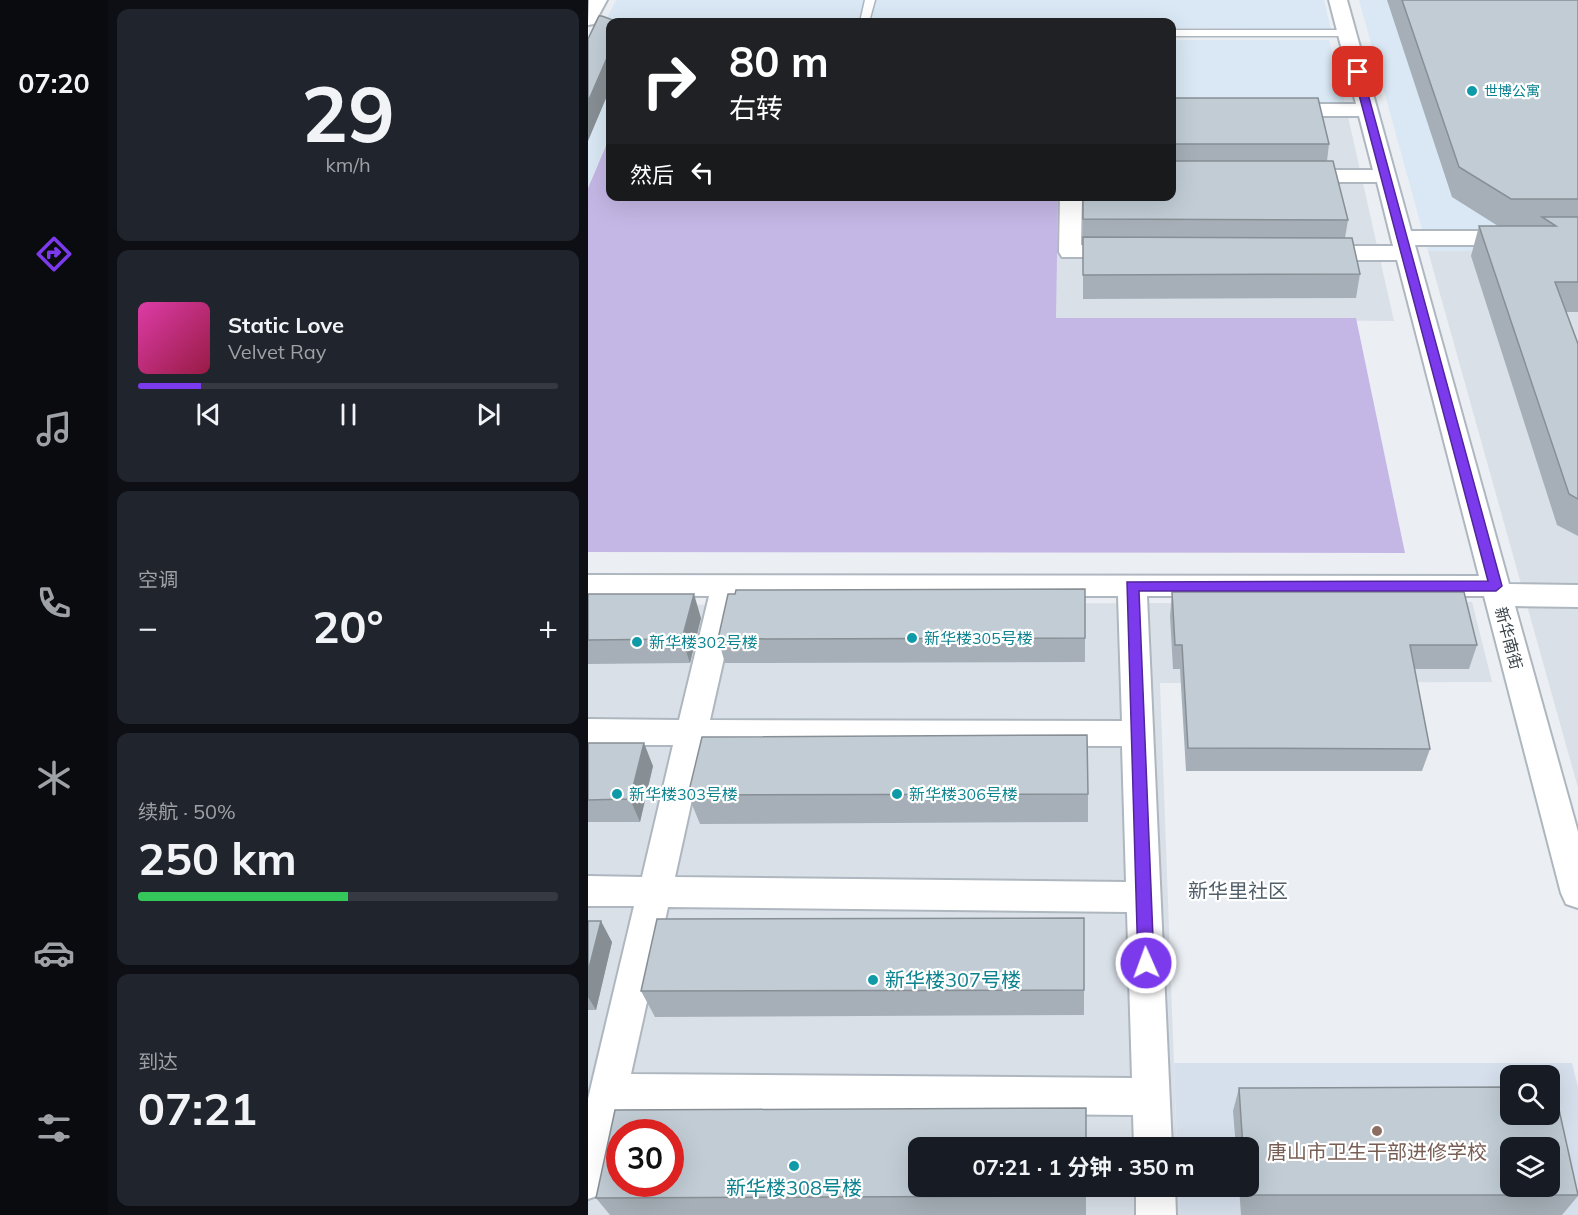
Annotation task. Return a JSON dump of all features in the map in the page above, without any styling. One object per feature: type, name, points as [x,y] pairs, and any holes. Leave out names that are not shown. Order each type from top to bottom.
[{"type":"street","points":[[588,20],[598,0]]},
{"type":"street","name":"新华南街","points":[[1338,0],[1578,893]]},
{"type":"street","points":[[1264,110],[1368,110]]},
{"type":"street","points":[[1278,176],[1385,176]]},
{"type":"street","points":[[1071,201],[1070,252],[1140,252]]},
{"type":"street","points":[[1302,253],[1404,245],[1578,238]]},
{"type":"street","points":[[588,585],[1132,586],[1497,591],[1578,596]]},
{"type":"street","points":[[588,1180],[726,585]]},
{"type":"street","points":[[1132,586],[1153,1137]]},
{"type":"street","points":[[588,732],[1138,734]]},
{"type":"street","points":[[588,891],[1143,897]]},
{"type":"street","points":[[609,1092],[1151,1097]]},
{"type":"street","points":[[1155,1197],[1156,1215]]},
{"type":"lane","points":[[865,18],[870,0]]},
{"type":"lane","points":[[1176,33],[1347,33]]},
{"type":"shaded area","points":[[616,0],[1324,0],[1331,29],[1176,28],[1176,18],[607,18]]},
{"type":"shaded area","points":[[1359,0],[1578,0],[1578,251],[1428,251]]},
{"type":"shaded area","points":[[1176,40],[1329,40],[1345,103],[1176,103]]},
{"type":"shaded area","points":[[606,43],[606,144],[588,187],[588,62]]},
{"type":"shaded area","points":[[1176,103],[1345,103],[1394,321],[1055,318],[1058,201],[1176,201]]},
{"type":"shaded area","points":[[606,145],[606,201],[1058,201],[1056,318],[1356,318],[1405,553],[588,552],[588,188]]},
{"type":"shaded area","points":[[1428,251],[1578,251],[1578,788]]},
{"type":"shaded area","points":[[1472,602],[1492,682],[1160,683],[1177,1137],[908,1137],[908,1197],[1179,1197],[1180,1215],[588,1215],[588,605]]},
{"type":"shaded area","name":"唐山市卫生干部进修学校","points":[[1174,1063],[1572,1063],[1578,1087],[1578,1215],[1180,1215],[1179,1197],[1259,1197],[1259,1137],[1177,1137]]},
{"type":"building","points":[[1402,0],[1578,0],[1578,199],[1511,199],[1459,167]]},
{"type":"building","points":[[599,16],[607,18],[606,60],[588,102],[588,39]]},
{"type":"building","points":[[1176,98],[1318,98],[1329,144],[1176,144]]},
{"type":"building","points":[[1176,161],[1333,161],[1348,220],[1083,219],[1083,201],[1176,201]]},
{"type":"building","points":[[1542,217],[1578,217],[1578,282],[1555,282],[1578,344],[1578,499],[1569,494],[1479,226],[1556,226]]},
{"type":"building","points":[[1083,237],[1352,238],[1360,274],[1083,275]]},
{"type":"building","points":[[1085,589],[1085,638],[718,639],[728,594],[735,594],[736,590]]},
{"type":"building","points":[[1172,592],[1464,592],[1477,645],[1410,645],[1430,749],[1188,748],[1182,645],[1175,645]]},
{"type":"building","points":[[588,594],[694,594],[682,639],[588,640]]},
{"type":"building","points":[[1087,735],[1088,794],[688,795],[702,737]]},
{"type":"building","points":[[588,743],[644,743],[630,799],[588,800]]},
{"type":"building","name":"新华楼307号楼","points":[[1084,918],[1084,990],[641,991],[657,919]]},
{"type":"building","points":[[588,921],[601,921],[588,972]]},
{"type":"building","points":[[1500,1087],[1500,1125],[1560,1125],[1560,1114],[1578,1195],[1560,1195],[1560,1137],[1500,1137],[1500,1195],[1259,1195],[1259,1137],[1242,1137],[1239,1088]]},
{"type":"building","points":[[1086,1108],[1086,1137],[908,1137],[908,1197],[596,1198],[606,1152],[606,1197],[684,1197],[684,1119],[613,1119],[615,1110]]},
{"type":"place","name":"世博公寓","points":[[1472,91]]},
{"type":"place","name":"新华楼305号楼","points":[[912,638]]},
{"type":"place","name":"新华楼302号楼","points":[[637,642]]},
{"type":"place","name":"新华楼303号楼","points":[[617,794]]},
{"type":"place","name":"新华楼306号楼","points":[[897,794]]},
{"type":"place","name":"新华楼307号楼","points":[[873,980]]},
{"type":"place","name":"唐山市卫生干部进修学校","points":[[1377,1131]]},
{"type":"place","name":"新华楼308号楼","points":[[794,1166]]},
{"type":"district","name":"新华里社区","points":[[1238,891]]},
{"type":"route","points":[[1146,963],[1132,586],[1496,586],[1358,72]]}]
